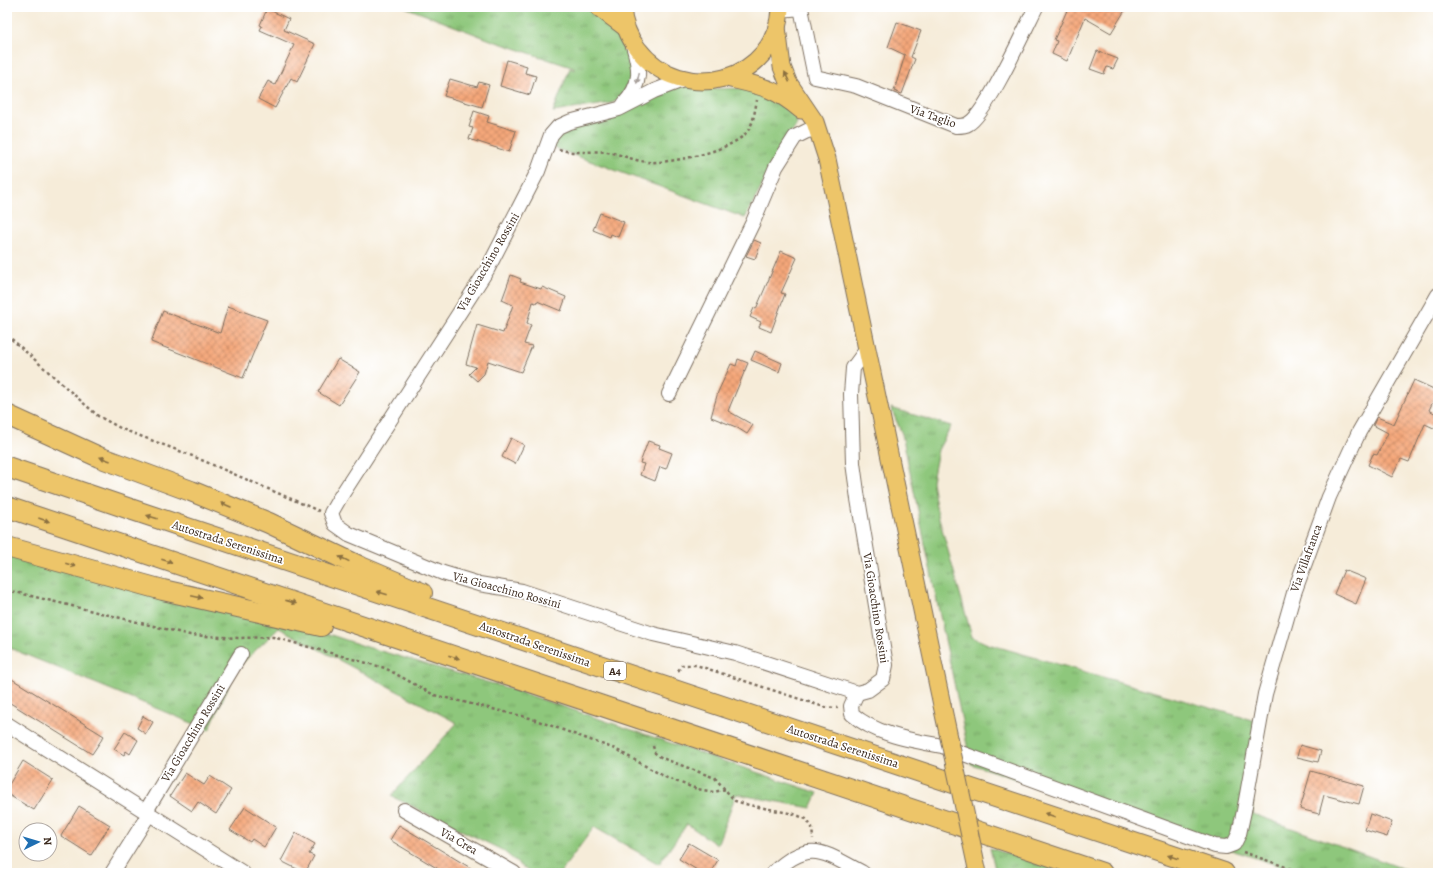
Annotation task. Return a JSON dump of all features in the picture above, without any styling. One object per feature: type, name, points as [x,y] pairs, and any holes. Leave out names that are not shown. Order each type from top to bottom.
[{"type":"highway","points":[[7,416],[99,457],[191,490],[269,523],[408,588],[718,695],[924,763],[1025,807]]},
{"type":"highway","name":"Autostrada Serenissima","points":[[7,467],[140,513],[1224,873]]},
{"type":"highway","points":[[7,507],[1102,873]]},
{"type":"highway","points":[[7,547],[162,590],[310,622],[346,634],[431,649]]},
{"type":"main road","points":[[598,7],[629,35],[646,59],[663,72],[683,80],[705,82],[727,78],[744,70],[758,58],[769,44],[779,15]]},
{"type":"main road","points":[[622,7],[629,35]]},
{"type":"main road","points":[[779,15],[782,68],[788,82],[816,125],[827,159],[978,873]]},
{"type":"main road","points":[[727,78],[762,86],[784,96],[816,125]]},
{"type":"street","name":"Via Taglio","points":[[779,15],[801,8],[815,77],[856,86],[956,126],[968,125],[978,115],[1011,59],[1036,7]]},
{"type":"street","points":[[619,109],[633,93],[638,78],[639,64],[629,35]]},
{"type":"street","name":"Via Gioacchino Rossini","points":[[683,80],[654,91],[619,109],[558,126],[550,135],[538,171],[487,270],[331,513],[335,524],[349,534],[443,573],[479,584],[522,591],[653,634],[735,653],[857,693],[868,690],[883,679],[886,665],[858,499],[852,448],[851,394],[854,368],[867,350]]},
{"type":"street","points":[[669,394],[753,222],[776,168],[795,137],[816,125]]},
{"type":"street","name":"Via Villafranca","points":[[1234,844],[1239,834],[1244,811],[1265,694],[1294,593],[1329,497],[1359,432],[1438,295]]},
{"type":"street","name":"Via Gioacchino Rossini","points":[[112,873],[240,654]]},
{"type":"street","points":[[857,693],[852,708],[852,714],[860,721],[902,739],[942,746],[1215,846],[1226,847],[1234,844]]},
{"type":"street","points":[[7,724],[239,872]]},
{"type":"street","name":"Via Crea","points":[[404,810],[514,873]]},
{"type":"street","points":[[773,873],[796,854],[813,852],[830,856],[863,873]]},
{"type":"path","points":[[548,143],[560,150],[617,154],[647,162],[665,162],[697,157],[740,139],[749,130],[762,86]]},
{"type":"path","points":[[7,335],[98,416],[122,429],[190,455],[314,510],[331,513]]},
{"type":"path","points":[[7,590],[190,635],[238,638],[273,637],[378,666],[385,668],[434,695],[530,718],[615,749],[667,778],[697,789],[714,792],[726,790]]},
{"type":"path","points":[[678,671],[682,666],[696,665],[824,707],[852,708]]},
{"type":"path","points":[[652,746],[655,753],[662,758],[715,778],[735,801],[794,814],[806,819],[812,827],[813,852]]},
{"type":"path","points":[[1234,844],[1238,851],[1303,873]]},
{"type":"green space","points":[[405,7],[590,7],[610,22],[634,58],[636,71],[622,98],[612,103],[553,112],[570,68],[574,70],[574,68],[493,41]]},
{"type":"green space","points":[[682,85],[702,89],[756,88],[795,113],[797,124],[780,152],[745,218],[552,147],[558,134],[568,129]]},
{"type":"green space","points":[[891,408],[951,426],[938,450],[932,481],[936,507],[972,637],[988,644],[1259,722],[1252,791],[1253,814],[1415,873],[1301,873],[971,764],[902,434]]},
{"type":"green space","points":[[7,551],[319,631],[367,647],[511,689],[818,793],[811,808],[736,794],[717,845],[687,824],[659,864],[594,827],[560,873],[530,873],[502,850],[391,796],[457,723],[279,628],[236,669],[209,730],[7,647]]},
{"type":"green space","points":[[990,848],[1065,873],[996,873]]},
{"type":"building","points":[[1066,7],[1127,7],[1111,33],[1085,18],[1067,61],[1052,54],[1057,41],[1054,40],[1068,8]]},
{"type":"building","points":[[267,9],[289,19],[284,30],[315,44],[297,82],[291,78],[275,108],[258,99],[268,81],[275,85],[294,45],[260,30],[262,26],[260,25]]},
{"type":"building","points":[[897,22],[921,31],[911,57],[915,59],[902,94],[894,91],[905,55],[888,47]]},
{"type":"building","points":[[1097,51],[1118,59],[1113,69],[1107,67],[1104,74],[1090,69]]},
{"type":"building","points":[[507,60],[527,66],[525,73],[536,76],[530,95],[500,86]]},
{"type":"building","points":[[450,79],[477,87],[479,82],[489,85],[482,107],[444,96]]},
{"type":"building","points":[[474,111],[489,116],[487,122],[516,131],[509,152],[469,139],[473,128],[469,127]]},
{"type":"building","points":[[600,213],[624,222],[618,237],[611,234],[610,237],[593,230]]},
{"type":"building","points":[[754,240],[761,243],[755,259],[746,256]]},
{"type":"building","points":[[781,251],[797,258],[781,293],[785,294],[771,332],[759,327],[761,322],[750,317],[754,308],[756,309]]},
{"type":"building","points":[[511,275],[521,279],[520,282],[541,289],[542,287],[566,297],[561,311],[537,301],[536,303],[533,302],[527,323],[531,325],[524,344],[532,346],[521,372],[488,361],[484,374],[477,381],[469,374],[476,367],[466,364],[477,325],[503,333],[513,305],[502,300]]},
{"type":"building","points":[[228,306],[267,320],[243,378],[151,342],[163,311],[220,333]]},
{"type":"building","points":[[755,351],[782,363],[779,372],[751,360]]},
{"type":"building","points":[[338,359],[360,372],[339,405],[318,392]]},
{"type":"building","points":[[738,359],[748,363],[728,411],[753,425],[747,434],[736,427],[711,417],[718,392],[731,364],[736,366]]},
{"type":"building","points":[[1414,380],[1438,391],[1429,410],[1438,415],[1438,430],[1425,424],[1409,462],[1401,459],[1392,477],[1368,465],[1373,454],[1377,455],[1388,433],[1373,425],[1377,417],[1394,424]]},
{"type":"building","points":[[511,438],[524,445],[515,464],[502,457]]},
{"type":"building","points":[[648,441],[660,445],[659,448],[672,453],[666,469],[660,467],[655,481],[640,475],[644,464],[640,463]]},
{"type":"building","points":[[1344,570],[1366,579],[1356,604],[1334,594]]},
{"type":"building","points":[[7,676],[104,736],[92,754],[7,701]]},
{"type":"building","points":[[143,716],[153,722],[146,734],[137,728]]},
{"type":"building","points":[[125,732],[138,740],[130,754],[126,751],[124,755],[114,749]]},
{"type":"building","points":[[1300,745],[1321,751],[1318,762],[1297,757]]},
{"type":"building","points":[[23,761],[53,780],[34,810],[7,794],[7,788]]},
{"type":"building","points":[[1311,771],[1364,786],[1359,804],[1324,795],[1319,814],[1300,809]]},
{"type":"building","points":[[185,773],[204,785],[210,776],[231,790],[216,814],[198,802],[192,811],[170,796]]},
{"type":"building","points":[[79,806],[110,825],[91,855],[61,836]]},
{"type":"building","points":[[245,807],[276,827],[264,847],[252,839],[250,842],[230,830]]},
{"type":"building","points":[[1370,814],[1392,822],[1387,837],[1365,830]]},
{"type":"building","points":[[399,825],[479,873],[445,873],[390,840]]},
{"type":"building","points":[[296,833],[315,844],[309,854],[314,856],[305,873],[281,861]]},
{"type":"building","points":[[689,843],[718,860],[710,873],[702,873],[679,859]]},
{"type":"waterway","points":[[1434,7],[1438,9]]}]
